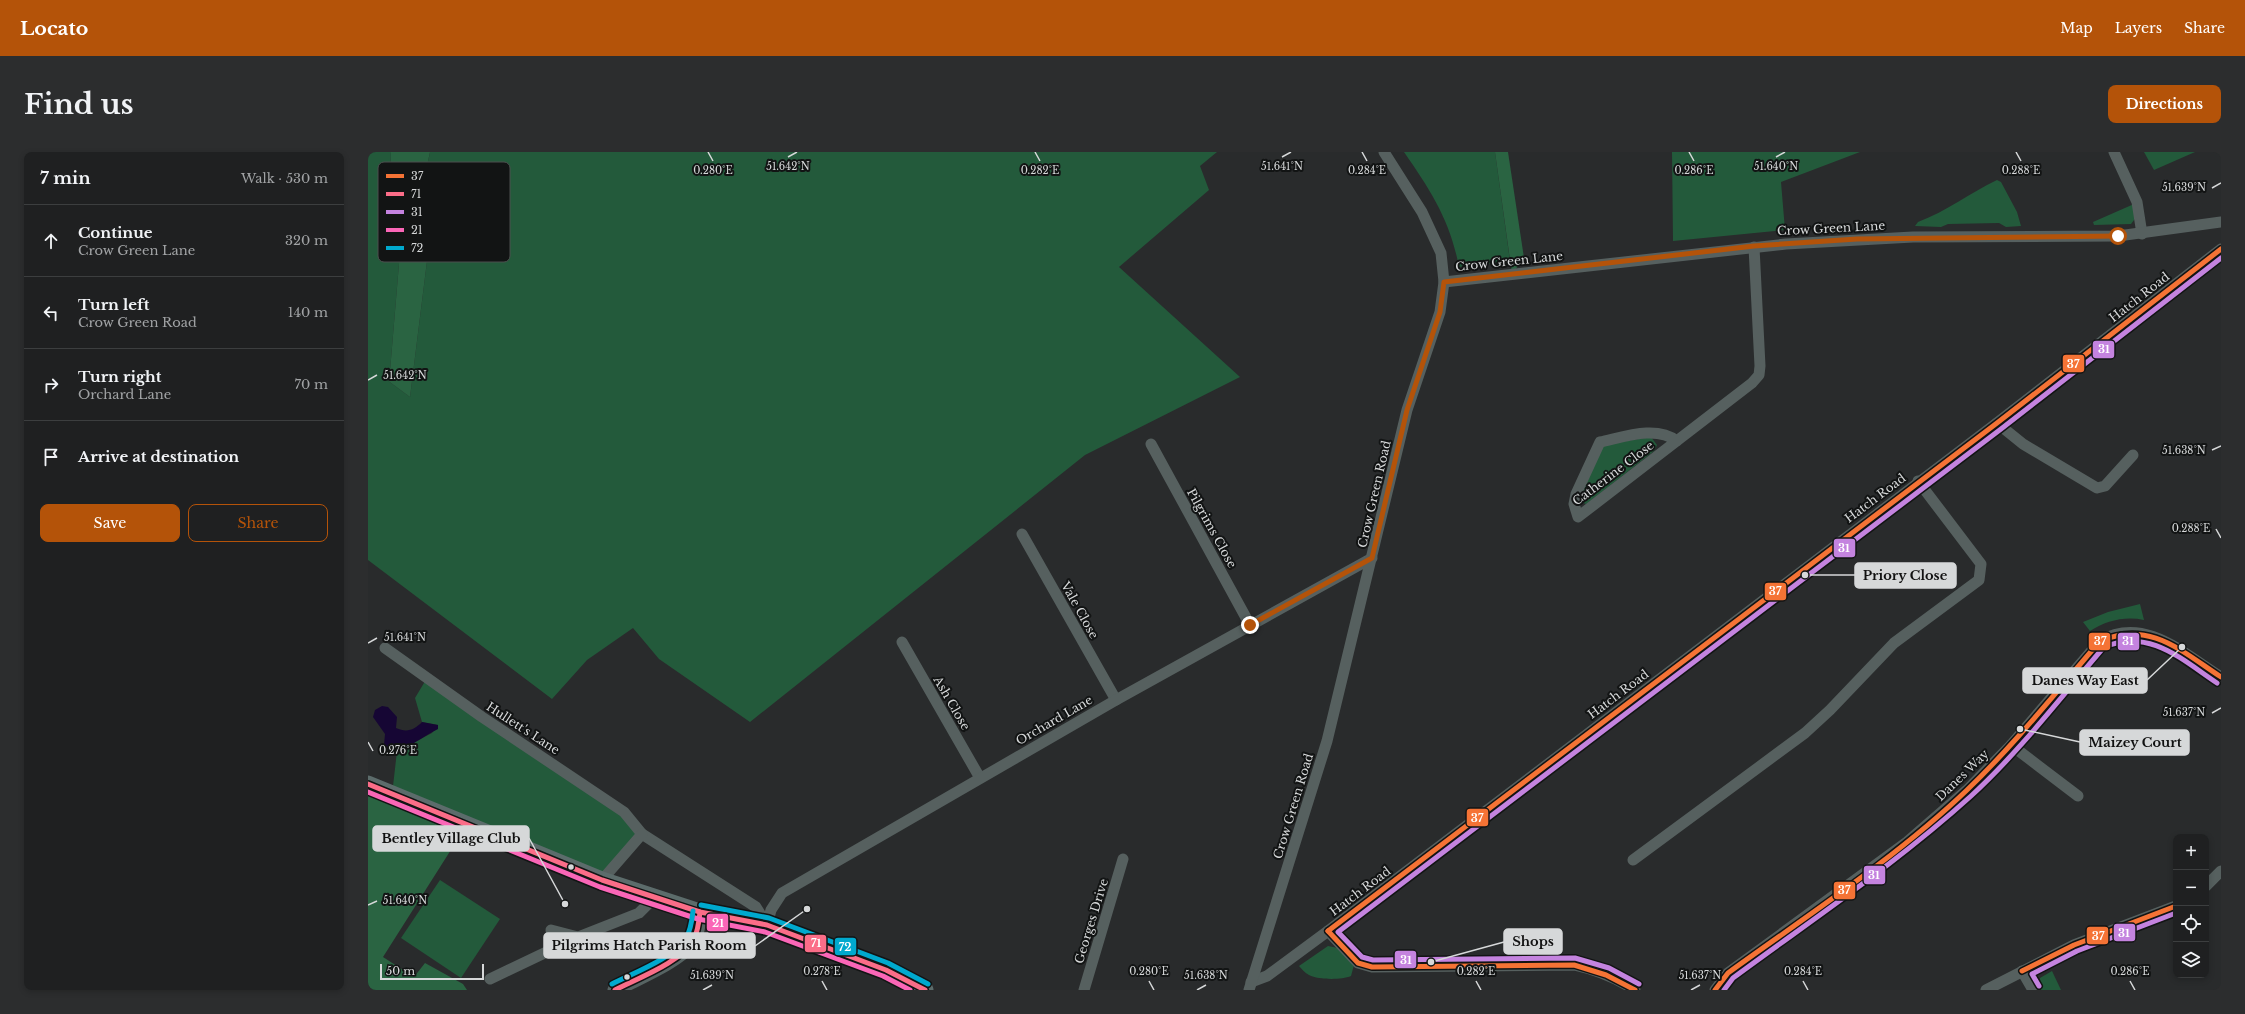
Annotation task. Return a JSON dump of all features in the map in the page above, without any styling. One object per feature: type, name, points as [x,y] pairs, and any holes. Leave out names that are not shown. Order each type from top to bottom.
[{"type":"main road","points":[[368,784],[602,880],[700,912],[767,924],[874,965],[925,990]]},
{"type":"street","name":"Crow Green Road","points":[[1250,986],[1327,741],[1407,410],[1440,312],[1444,282],[1442,253],[1422,212],[1384,152]]},
{"type":"street","points":[[2114,152],[2137,202],[2142,234]]},
{"type":"street","name":"Crow Green Lane","points":[[1444,282],[1754,246],[1857,239],[2086,237],[2142,234],[2221,222]]},
{"type":"street","name":"Catherine Close","points":[[1677,441],[1669,435],[1652,433],[1600,442],[1576,494],[1574,504],[1578,517],[1584,513],[1752,383],[1759,375],[1754,246]]},
{"type":"street","name":"Hatch Road","points":[[1250,986],[1267,976],[1328,932],[1918,481],[1997,424],[2221,249]]},
{"type":"street","points":[[1997,424],[2023,444],[2096,488],[2105,486],[2133,455]]},
{"type":"street","name":"Pilgrims Close","points":[[1152,444],[1250,625]]},
{"type":"street","points":[[1633,860],[1684,820],[1793,742],[1830,710],[1894,643],[1980,580],[1981,564],[1918,481]]},
{"type":"street","name":"Vale Close","points":[[1022,534],[1116,700]]},
{"type":"street","name":"Orchard Lane","points":[[767,924],[771,910],[782,893],[1116,700],[1372,558]]},
{"type":"street","name":"Danes Way","points":[[1715,990],[1728,973],[1907,842],[1967,790],[2011,745],[2093,647],[2100,641],[2115,633],[2133,631],[2157,637],[2221,677]]},
{"type":"street","name":"Ash Close","points":[[902,642],[980,778]]},
{"type":"street","name":"Hullett's Lane","points":[[385,648],[482,717],[624,812],[642,834],[756,907],[767,924]]},
{"type":"street","points":[[2011,745],[2078,796]]},
{"type":"street","points":[[602,880],[642,834]]},
{"type":"street","name":"Georges Drive","points":[[1084,990],[1124,859]]},
{"type":"street","points":[[2209,883],[2221,871]]},
{"type":"street","points":[[490,979],[578,937],[639,913],[654,898]]},
{"type":"street","points":[[1986,990],[2022,970],[2074,945],[2173,907]]},
{"type":"street","points":[[615,990],[682,954],[691,944],[697,932],[700,912]]},
{"type":"street","points":[[551,930],[578,937]]},
{"type":"street","points":[[1328,932],[1358,963],[1372,967],[1574,965],[1596,970],[1619,980],[1635,990]]},
{"type":"street","points":[[2022,970],[2033,990]]},
{"type":"green space","points":[[368,152],[391,152],[391,162],[378,162],[378,262],[399,262],[390,371],[387,380],[410,397],[427,262],[510,262],[510,162],[428,162],[430,152],[1217,152],[1200,166],[1209,190],[1119,267],[1240,377],[1085,455],[750,722],[659,659],[633,628],[587,660],[552,699],[368,560]]},
{"type":"green space","points":[[391,152],[430,152],[428,162],[391,162]]},
{"type":"green space","points":[[1404,152],[1495,152],[1510,261],[1459,267],[1445,220],[1431,193]]},
{"type":"green space","points":[[1495,152],[1508,152],[1524,258],[1512,274]]},
{"type":"green space","points":[[1672,152],[1860,152],[1781,182],[1785,230],[1673,241]]},
{"type":"green space","points":[[2144,152],[2195,152],[2154,170]]},
{"type":"green space","points":[[1997,180],[2001,182],[2017,212],[2021,226],[2006,227],[1999,223],[1948,224],[1941,227],[1915,226],[1918,222],[1939,213]]},
{"type":"green space","points":[[2134,204],[2137,216],[2131,224],[2094,225],[2093,222]]},
{"type":"green space","points":[[399,262],[427,262],[410,397],[387,380],[390,371]]},
{"type":"green space","points":[[1651,437],[1657,445],[1654,451],[1586,504],[1579,501],[1579,495],[1602,445]]},
{"type":"green space","points":[[2140,604],[2144,620],[2116,620],[2102,624],[2090,631],[2083,622],[2108,612]]},
{"type":"green space","points":[[427,678],[588,787],[642,834],[602,880],[392,795],[397,751],[432,733],[438,725],[422,722],[415,698]]},
{"type":"green space","points":[[368,784],[464,824],[461,834],[383,957],[414,977],[425,963],[463,984],[467,990],[368,990]]},
{"type":"green space","points":[[440,880],[500,919],[461,978],[401,938]]},
{"type":"green space","points":[[1328,946],[1338,948],[1354,965],[1351,976],[1336,979],[1318,978],[1308,974],[1299,966]]},
{"type":"green space","points":[[2052,971],[2061,990],[2041,990],[2040,978]]},
{"type":"shaded area","points":[[382,706],[388,707],[397,717],[396,728],[410,730],[422,722],[438,725],[438,729],[404,748],[394,750],[389,748],[384,745],[385,734],[373,717],[375,710]]},
{"type":"transit line","name":"37","points":[[1328,931],[1997,423],[2221,249]]},
{"type":"transit line","name":"31","points":[[1639,984],[1609,968],[1575,958],[1373,960],[1362,957],[1338,932],[2001,429],[2221,258]]},
{"type":"transit line","name":"37","points":[[1715,990],[1728,973],[1851,885],[1940,815],[2002,754],[2100,641],[2118,635],[2134,634],[2150,636],[2164,641],[2192,657],[2221,677]]},
{"type":"transit line","name":"31","points":[[1724,990],[1733,978],[1884,867],[1943,821],[1971,796],[1989,779],[2040,723],[2104,647],[2120,642],[2136,641],[2150,644],[2177,656],[2217,683]]},
{"type":"transit line","name":"71","points":[[368,784],[602,880],[700,912],[767,925],[886,970],[925,990]]},
{"type":"transit line","name":"21","points":[[368,792],[600,887],[698,919],[765,932],[883,976],[910,990]]},
{"type":"transit line","name":"72","points":[[701,905],[769,918],[888,963],[928,984]]},
{"type":"transit line","name":"37","points":[[2022,971],[2074,945],[2173,907]]},
{"type":"transit line","name":"72","points":[[612,984],[663,958],[680,945],[689,932],[693,911]]},
{"type":"transit line","name":"71","points":[[615,990],[669,963],[688,948],[694,939],[700,912]]},
{"type":"transit line","name":"31","points":[[2039,986],[2032,974],[2077,951],[2173,914]]},
{"type":"transit line","name":"37","points":[[1328,931],[1358,963],[1372,967],[1574,965],[1606,975],[1635,990]]},
{"type":"place","name":"Priory Close","points":[[1805,575]]},
{"type":"place","name":"Danes Way East","points":[[2182,647]]},
{"type":"place","name":"Maizey Court","points":[[2020,729]]},
{"type":"place","name":"Bentley Village Club","points":[[565,904]]},
{"type":"place","name":"Pilgrims Hatch Parish Room","points":[[807,909]]},
{"type":"place","name":"Shops","points":[[1431,962]]},
{"type":"route","points":[[1250,625],[1372,558],[1407,410],[1440,312],[1444,282],[1673,257],[1754,246],[1913,237],[2118,236]]}]
